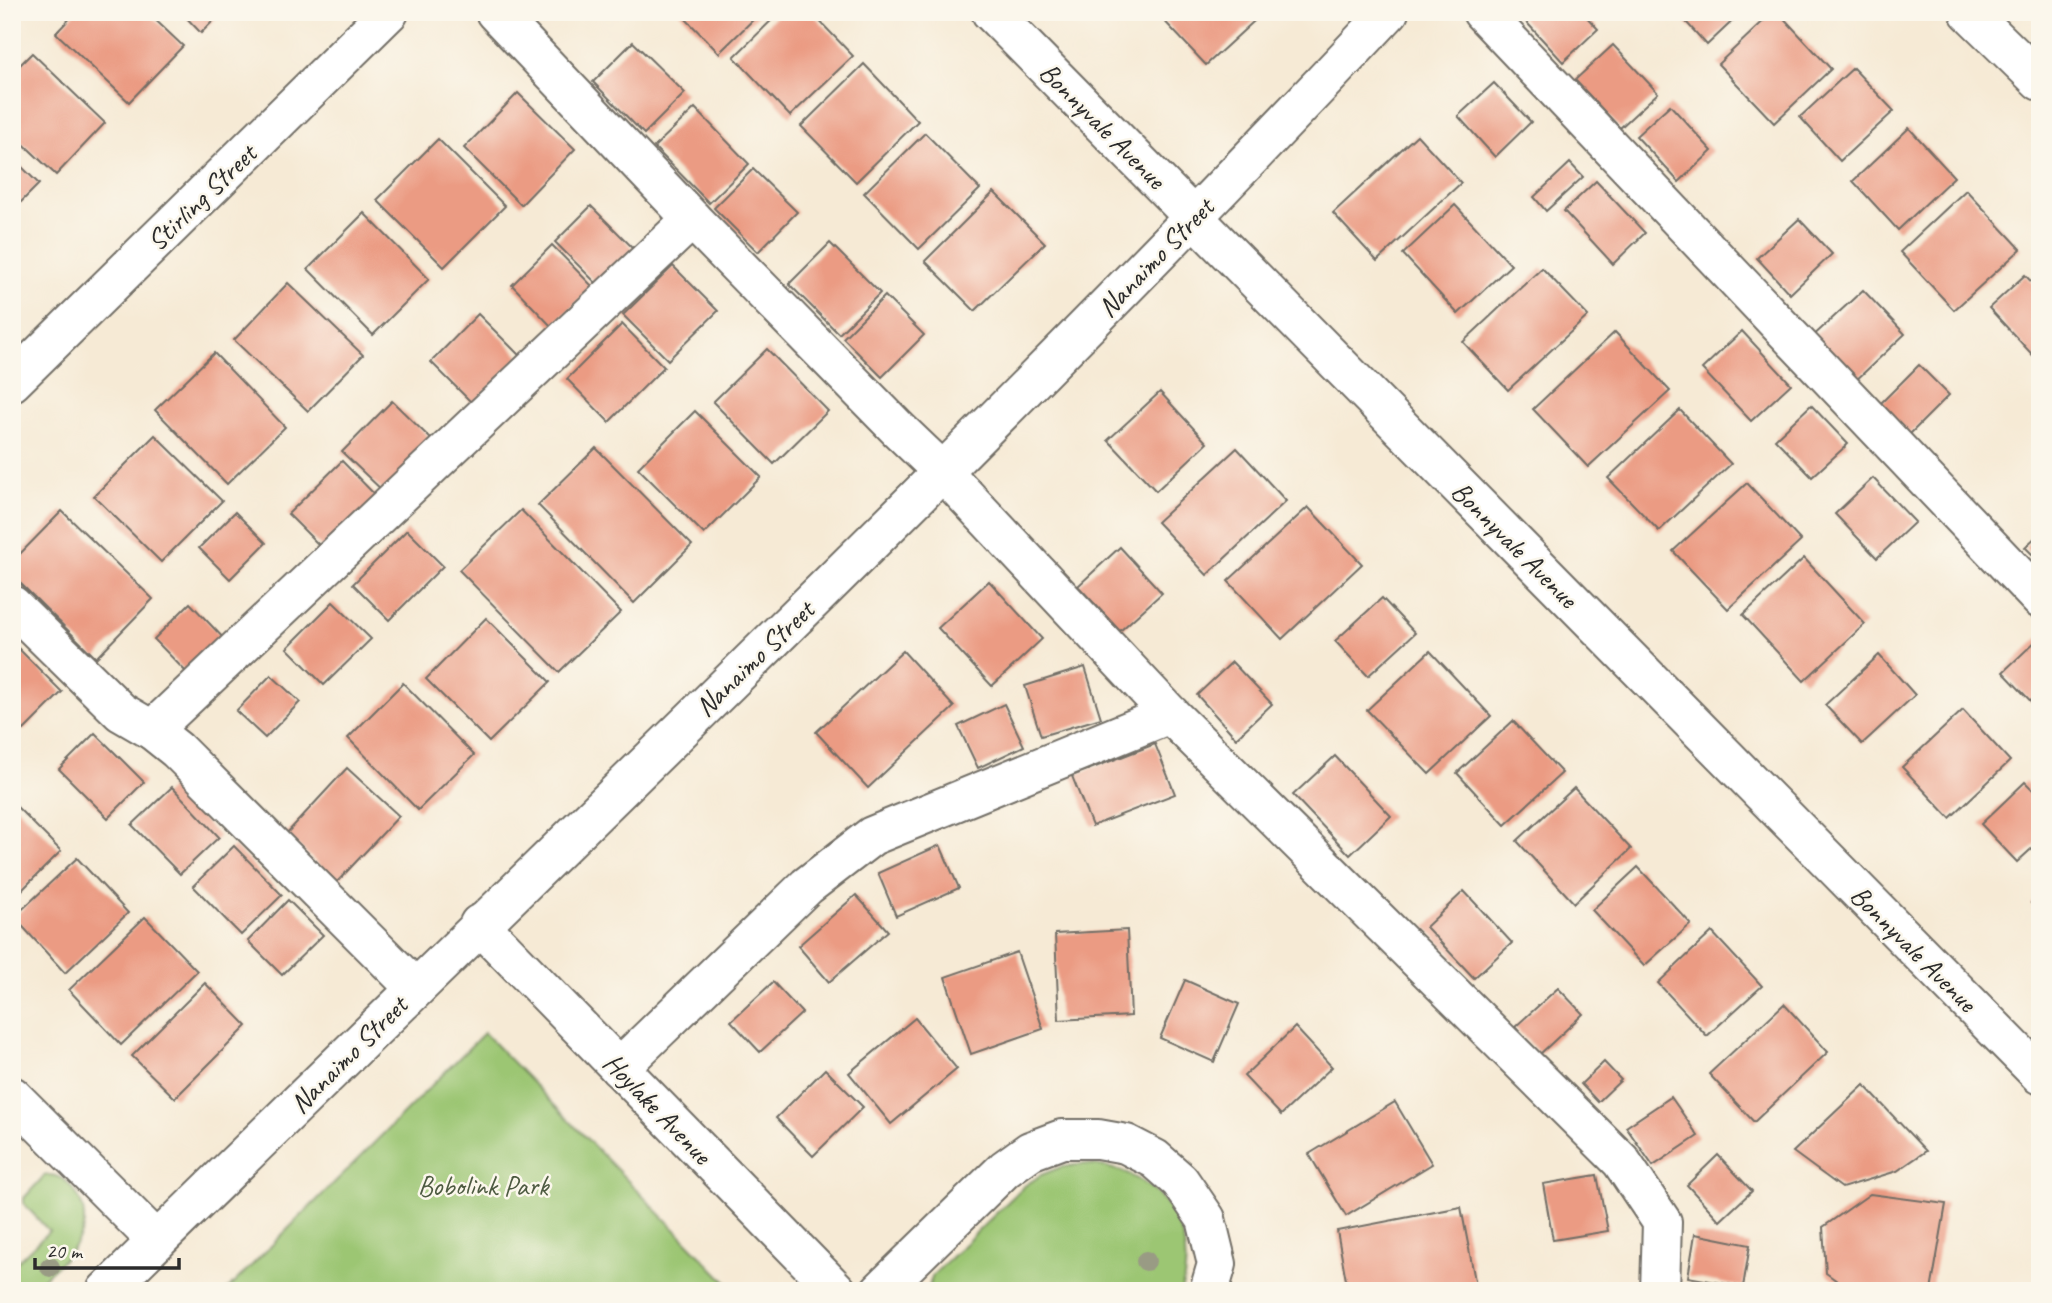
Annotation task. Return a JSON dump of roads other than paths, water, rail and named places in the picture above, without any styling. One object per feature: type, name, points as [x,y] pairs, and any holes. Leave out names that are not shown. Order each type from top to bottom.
[{"type":"street","name":"Stirling Street","points":[[12,382],[389,12]]},
{"type":"street","points":[[495,12],[692,219],[944,473],[1170,714],[1621,1161],[1662,1222],[1660,1291]]},
{"type":"street","name":"Bonnyvale Avenue","points":[[991,12],[2040,1075]]},
{"type":"street","name":"Nanaimo Street","points":[[106,1291],[944,473],[1237,174],[1389,12]]},
{"type":"street","points":[[1482,12],[2040,599]]},
{"type":"street","points":[[1969,12],[2040,81]]},
{"type":"street","points":[[152,730],[692,219]]},
{"type":"street","points":[[12,605],[121,712],[152,730],[177,750],[415,988]]},
{"type":"street","points":[[620,1068],[807,886],[872,836],[1170,714]]},
{"type":"street","name":"Hoylake Avenue","points":[[479,925],[837,1291]]},
{"type":"street","points":[[12,1096],[157,1241]]},
{"type":"street","points":[[880,1291],[1005,1169],[1030,1151],[1062,1139],[1098,1139],[1126,1144],[1155,1159],[1180,1181],[1206,1219],[1217,1264],[1209,1291]]},
{"type":"park label","name":"Bobolink Park","points":[[483,1185]]}]
